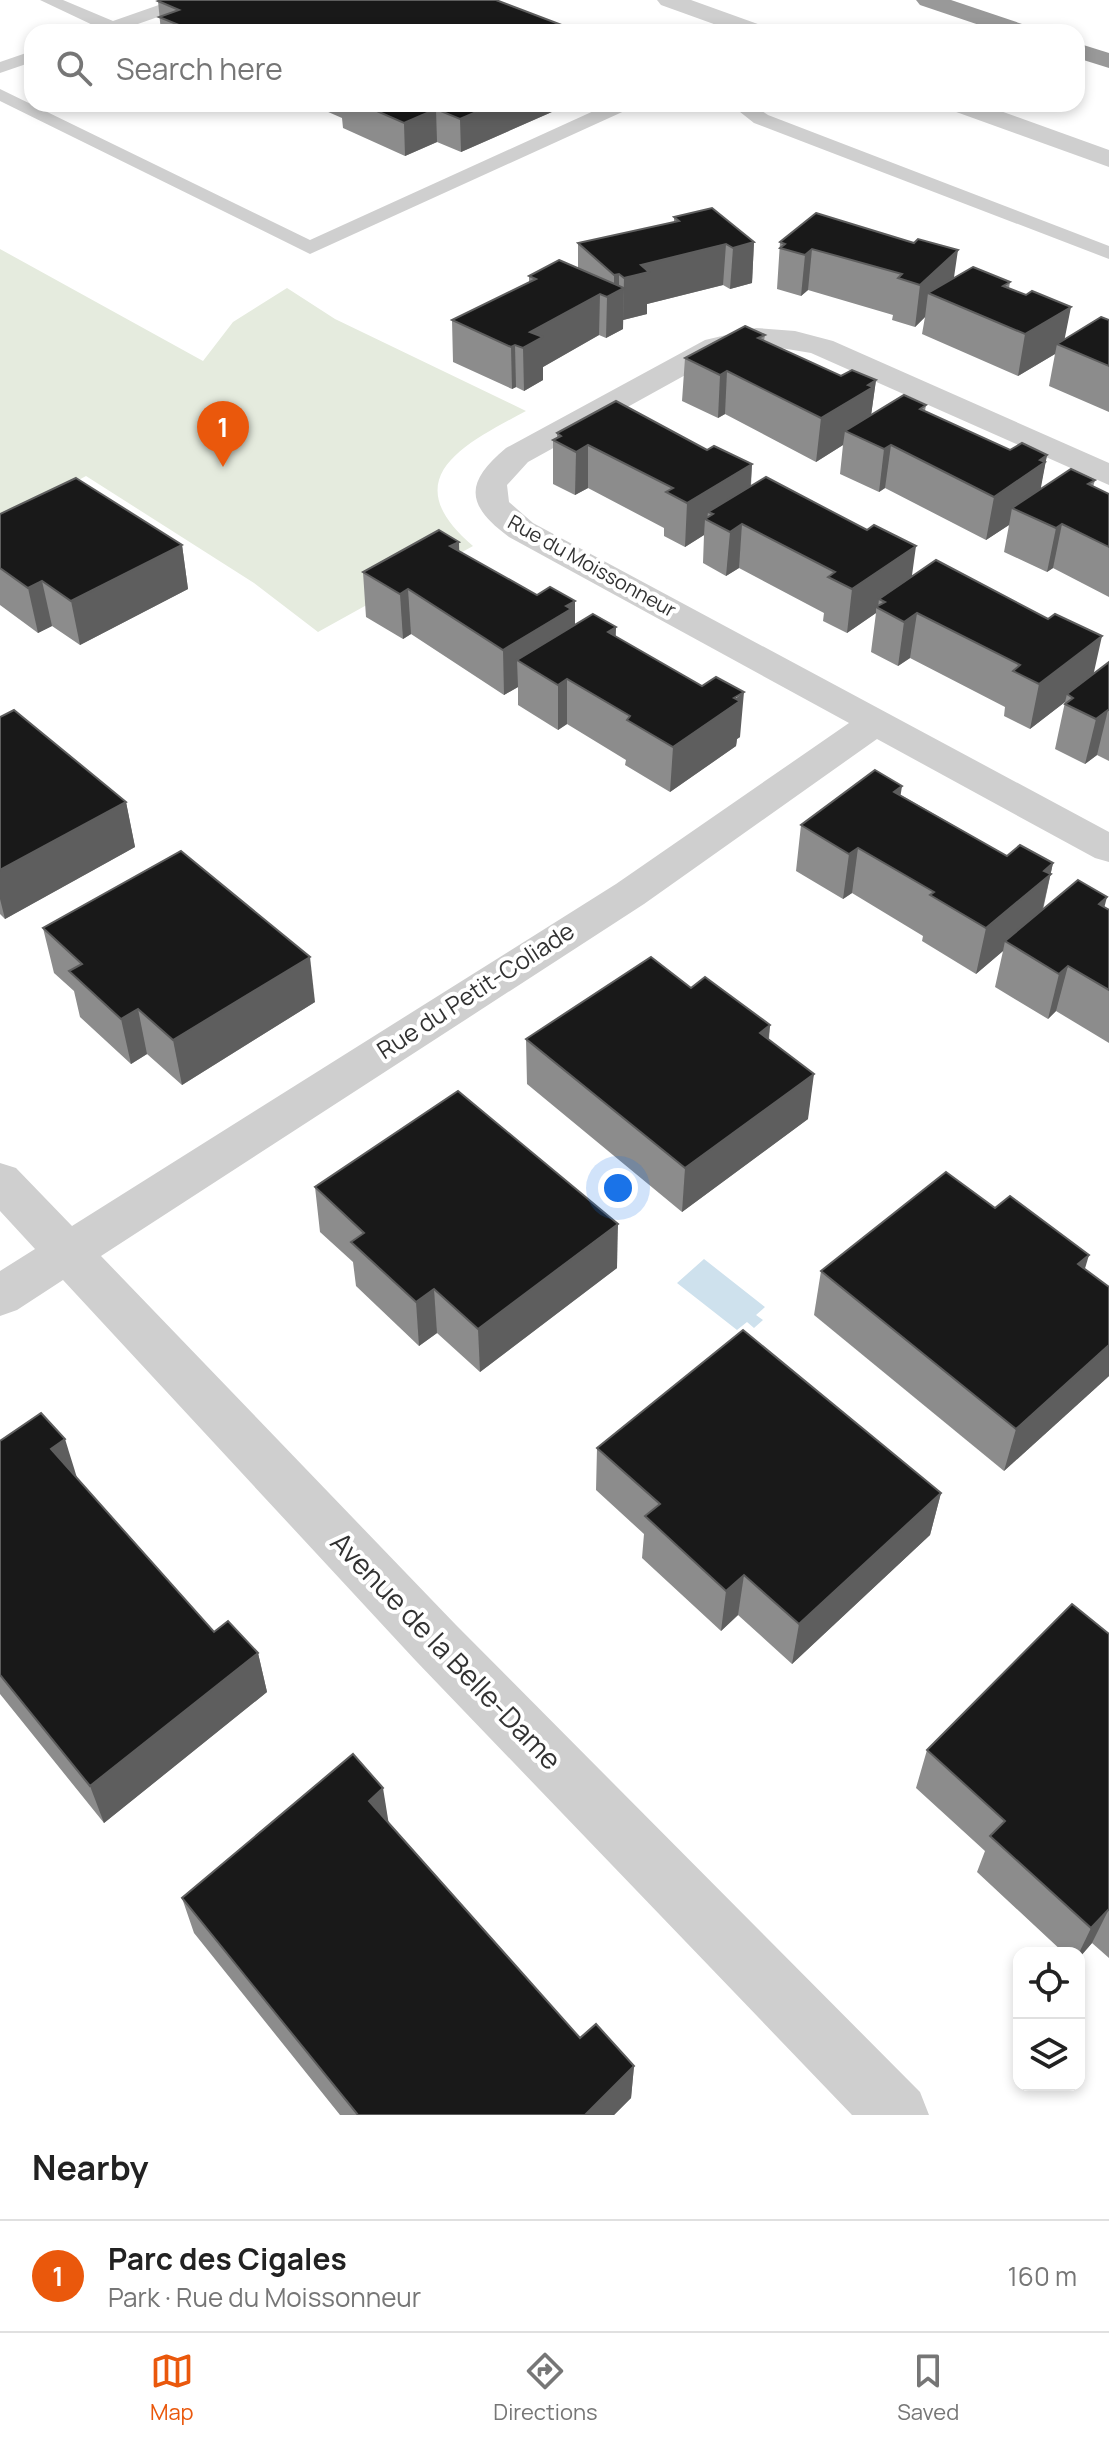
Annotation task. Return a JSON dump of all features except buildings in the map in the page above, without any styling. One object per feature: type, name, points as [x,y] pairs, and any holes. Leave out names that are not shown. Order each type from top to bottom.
[{"type":"highway","points":[[928,0],[999,24]]},
{"type":"highway","points":[[1085,53],[1109,61]]},
{"type":"street","points":[[669,0],[736,24]]},
{"type":"street","points":[[979,112],[1109,159]]},
{"type":"street","name":"Rue du Moissonneur","points":[[1109,475],[822,347],[784,336],[764,335],[716,346],[517,455],[497,469],[490,493],[493,506],[505,520],[1109,849]]},
{"type":"street","name":"Rue du Petit-Coliade","points":[[0,1296],[630,894],[876,722]]},
{"type":"street","name":"Avenue de la Belle-Dame","points":[[0,1181],[436,1643],[897,2115]]},
{"type":"lane","points":[[48,0],[94,24]]},
{"type":"lane","points":[[122,24],[189,0]]},
{"type":"lane","points":[[0,68],[24,59]]},
{"type":"lane","points":[[0,94],[24,106]]},
{"type":"lane","points":[[36,112],[310,248],[607,112]]},
{"type":"lane","points":[[751,112],[761,119],[1109,253]]},
{"type":"lane","points":[[530,122],[559,134]]},
{"type":"shaded area","points":[[0,249],[203,361],[233,322],[287,288],[335,319],[526,411],[461,450],[447,465],[439,482],[439,501],[450,522],[473,546],[318,632],[254,583],[86,476],[0,523]]},
{"type":"water","points":[[704,1259],[765,1307],[756,1315],[763,1320],[754,1328],[747,1322],[737,1330],[677,1283]]},
{"type":"place","name":"Parc des Cigales","points":[[223,467]]}]
